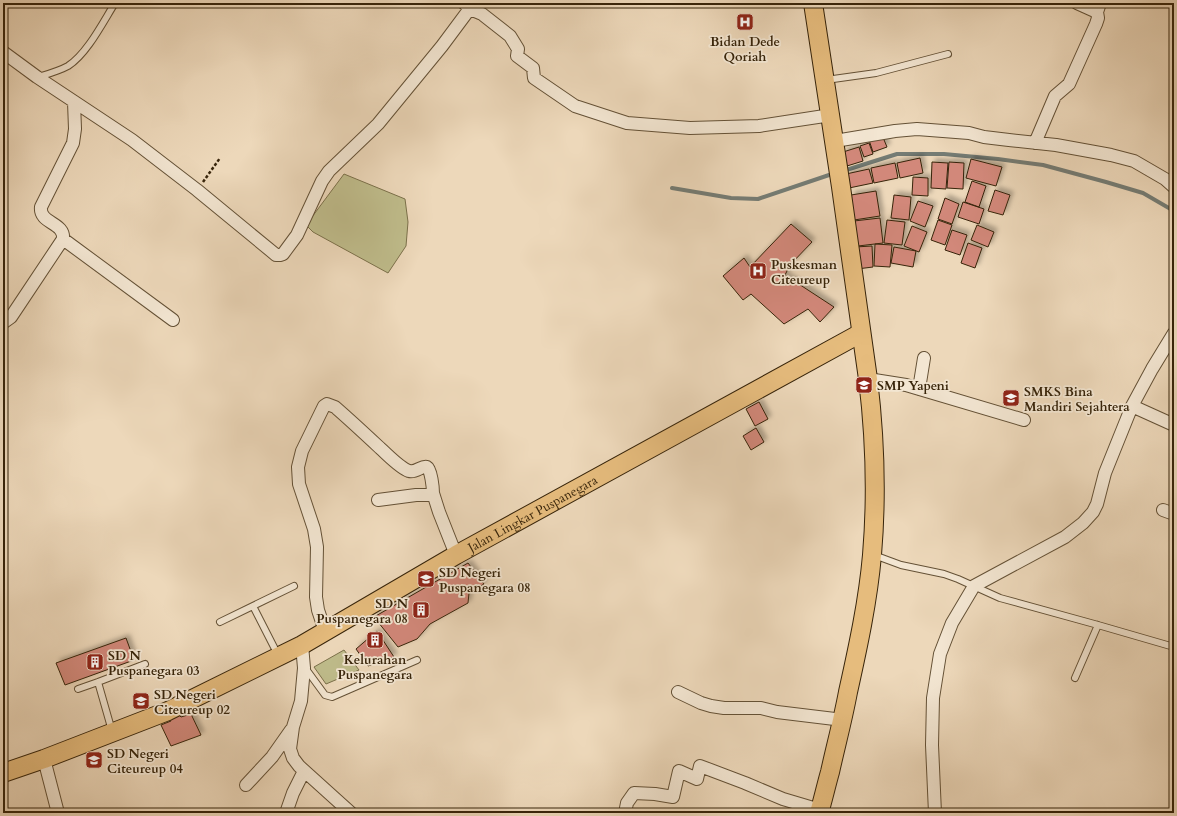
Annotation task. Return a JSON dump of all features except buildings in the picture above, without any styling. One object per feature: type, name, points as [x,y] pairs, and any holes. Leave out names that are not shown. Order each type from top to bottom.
[{"type":"main road","points":[[811,4],[831,115],[868,379],[872,410],[874,447],[872,555],[867,593],[860,637],[843,720],[820,811]]},
{"type":"main road","name":"Jalan Lingkar Puspanegara","points":[[3,773],[44,759],[168,711],[279,657],[456,555],[861,333]]},
{"type":"street","points":[[1035,143],[1055,96],[1069,84],[1098,18],[1099,8],[1077,3]]},
{"type":"street","points":[[3,52],[37,77],[132,140],[197,190],[276,255],[283,254],[297,235],[322,181],[329,171],[378,124],[470,5],[510,36],[518,49],[517,56],[533,68],[534,78],[575,106],[627,123],[690,128],[759,126],[831,115]]},
{"type":"street","points":[[3,322],[11,317],[63,238],[64,234],[62,230],[42,216],[41,207],[74,143],[74,102]]},
{"type":"street","points":[[835,146],[896,131],[917,129],[969,133],[984,137],[1056,145],[1111,155],[1134,162],[1165,179],[1174,186]]},
{"type":"street","points":[[63,238],[173,320]]},
{"type":"street","points":[[936,813],[932,745],[933,698],[940,654],[952,623],[974,586],[1065,537],[1093,512],[1097,504],[1105,473],[1132,406],[1152,369],[1174,334]]},
{"type":"street","points":[[920,389],[924,358]]},
{"type":"street","points":[[868,379],[906,385],[1024,420]]},
{"type":"street","points":[[325,631],[318,610],[316,597],[317,546],[314,528],[299,484],[298,467],[302,451],[324,406],[327,404],[334,407],[394,461],[407,470],[414,471],[425,466],[429,469],[433,493],[456,555]]},
{"type":"street","points":[[1132,406],[1174,425]]},
{"type":"street","points":[[378,500],[433,493]]},
{"type":"street","points":[[302,645],[304,668],[301,701],[293,728],[290,749],[293,758],[304,771],[351,813]]},
{"type":"street","points":[[678,692],[711,706],[724,708],[761,708],[777,712],[843,720]]},
{"type":"street","points":[[246,785],[272,757],[293,728]]},
{"type":"street","points":[[44,759],[58,813]]},
{"type":"street","points":[[625,813],[627,803],[634,793],[673,797],[679,771],[697,779],[700,766],[783,799],[820,811]]},
{"type":"street","points":[[286,813],[293,793],[304,771]]},
{"type":"lane","points":[[37,77],[68,66],[81,55],[114,3]]},
{"type":"lane","points":[[824,80],[876,73],[948,54]]},
{"type":"lane","points":[[872,555],[900,565],[944,574],[1000,598],[1174,647]]},
{"type":"lane","points":[[220,622],[294,586]]},
{"type":"lane","points":[[253,606],[279,657]]},
{"type":"lane","points":[[1075,678],[1098,625]]},
{"type":"lane","points":[[304,668],[326,695],[332,697],[417,660]]},
{"type":"lane","points":[[78,689],[145,664]]},
{"type":"lane","points":[[98,682],[112,733]]},
{"type":"path","points":[[197,190],[220,158]]},
{"type":"shaded area","points":[[344,174],[405,199],[408,222],[406,246],[388,273],[313,232],[306,225]]},
{"type":"shaded area","points":[[344,650],[359,670],[326,684],[314,667]]},
{"type":"waterway","points":[[843,171],[897,154],[944,154],[998,159],[1043,165],[1106,182],[1143,193],[1174,211]]},
{"type":"waterway","points":[[672,188],[731,198],[758,199],[835,173]]},
{"type":"place","name":"Bidan Dede Qoriah","points":[[745,22]]},
{"type":"place","name":"Puskesman Citeureup","points":[[758,271]]},
{"type":"place","name":"SMP Yapeni","points":[[864,385]]},
{"type":"place","name":"SMKS Bina Mandiri Sejahtera","points":[[1011,398]]},
{"type":"place","name":"SD Negeri Puspanegara 08","points":[[426,579]]},
{"type":"place","name":"SD N Puspanegara 08","points":[[421,610]]},
{"type":"place","name":"Kelurahan Puspanegara","points":[[375,640]]},
{"type":"place","name":"SD N Puspanegara 03","points":[[95,662]]},
{"type":"place","name":"SD Negeri Citeureup 02","points":[[141,701]]},
{"type":"place","name":"SD Negeri Citeureup 04","points":[[94,760]]}]
